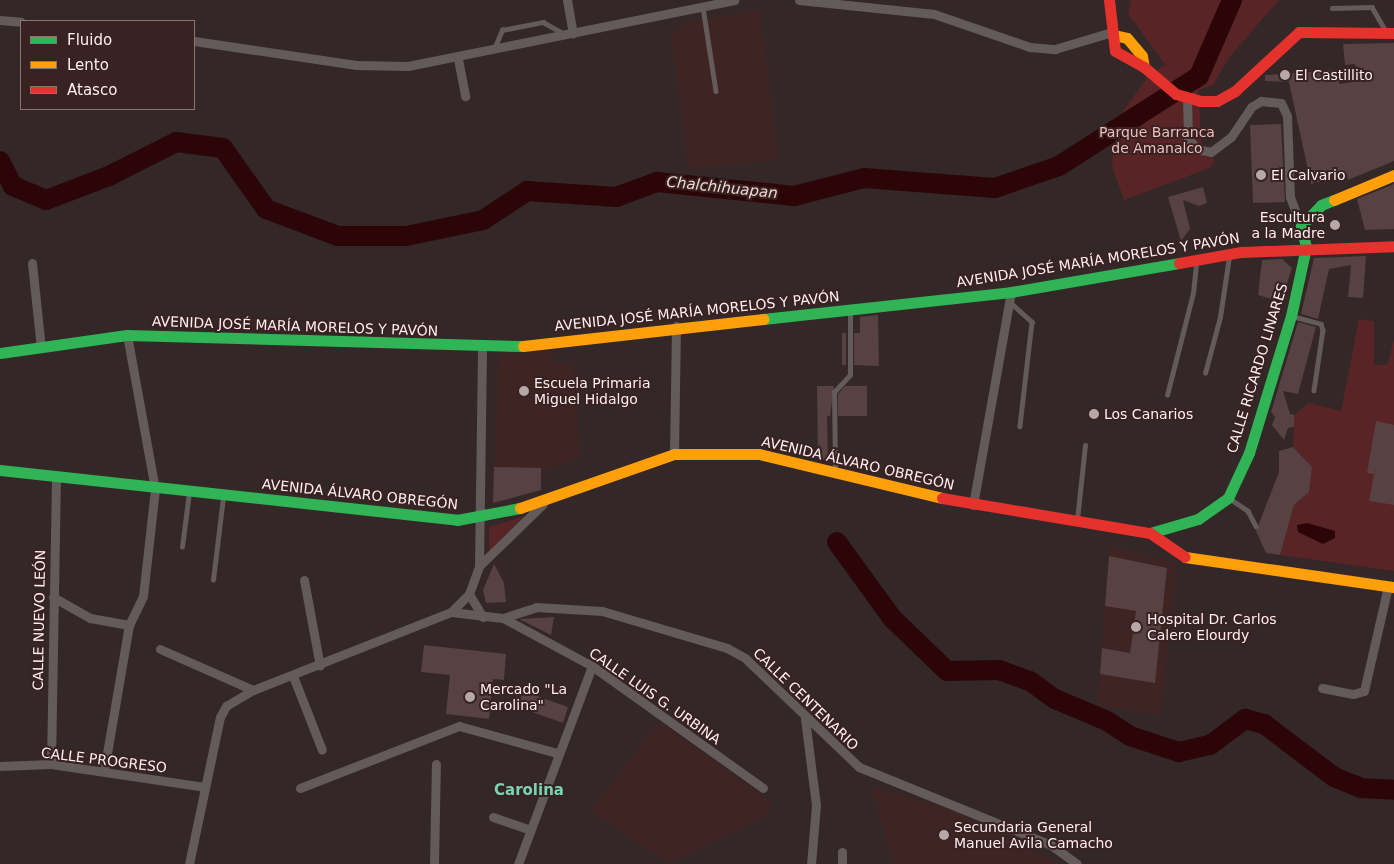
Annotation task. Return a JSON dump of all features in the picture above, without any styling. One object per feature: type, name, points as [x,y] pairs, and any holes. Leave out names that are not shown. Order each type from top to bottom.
[{"type":"main road","points":[[1109,0],[1115,51],[1145,68],[1182,96],[1217,101],[1235,91],[1299,32],[1390,33]]},
{"type":"main road","points":[[1113,33],[1127,38],[1142,56],[1145,68]]},
{"type":"main road","points":[[1306,247],[1301,226],[1321,205],[1394,176]]},
{"type":"main road","name":"AVENIDA JOSÉ MARÍA MORELOS Y PAVÓN","points":[[0,353],[127,336],[482,347],[676,326],[1011,297],[1196,258],[1229,254],[1306,247],[1394,246]]},
{"type":"main road","name":"CALLE RICARDO LINARES","points":[[1150,533],[1198,520],[1228,498],[1249,453],[1291,316],[1306,247]]},
{"type":"main road","name":"AVENIDA ÁLVARO OBREGÓN","points":[[0,470],[156,489],[456,520],[479,518],[544,503],[674,454],[759,454],[835,474],[973,505],[1150,533]]},
{"type":"main road","points":[[1150,533],[1169,550],[1193,560],[1391,586]]},
{"type":"street","points":[[567,0],[570,34]]},
{"type":"street","points":[[672,10],[682,0]]},
{"type":"street","points":[[195,41],[380,67],[458,59],[672,10],[734,0]]},
{"type":"street","points":[[800,0],[934,14],[1030,47],[1055,49],[1113,33]]},
{"type":"street","points":[[0,20],[20,22]]},
{"type":"street","points":[[458,59],[465,96]]},
{"type":"street","points":[[1182,96],[1188,138],[1197,149],[1210,152],[1231,137],[1251,107],[1261,100],[1281,103],[1287,116],[1290,197],[1301,226]]},
{"type":"street","points":[[32,263],[41,348]]},
{"type":"street","points":[[973,505],[1011,297]]},
{"type":"street","points":[[674,454],[676,326]]},
{"type":"street","points":[[104,771],[129,625],[143,596],[156,489],[127,336]]},
{"type":"street","points":[[189,864],[220,716],[235,698],[320,666],[451,612],[469,594],[479,566],[482,347]]},
{"type":"street","name":"CALLE NUEVO LEÓN","points":[[51,764],[56,477]]},
{"type":"street","points":[[479,566],[544,503]]},
{"type":"street","points":[[304,580],[320,666]]},
{"type":"street","points":[[1322,688],[1353,694],[1364,691],[1391,586]]},
{"type":"street","points":[[469,594],[483,617]]},
{"type":"street","points":[[53,597],[90,618],[129,625]]},
{"type":"street","name":"CALLE CENTENARIO","points":[[503,618],[536,608],[602,611],[727,648],[745,658],[805,719],[859,767],[1051,845],[1077,864]]},
{"type":"street","points":[[451,612],[503,618]]},
{"type":"street","name":"CALLE LUIS G. URBINA","points":[[503,618],[592,666],[763,788]]},
{"type":"street","points":[[160,649],[253,690]]},
{"type":"street","points":[[518,864],[557,752],[592,666]]},
{"type":"street","points":[[293,676],[322,750]]},
{"type":"street","points":[[805,719],[816,804],[811,864]]},
{"type":"street","points":[[300,788],[459,726],[557,752]]},
{"type":"street","name":"CALLE PROGRESO","points":[[0,766],[51,764],[204,787]]},
{"type":"street","points":[[434,864],[436,764]]},
{"type":"street","points":[[493,817],[531,830]]},
{"type":"street","points":[[842,852],[842,864]]},
{"type":"lane","points":[[703,5],[716,91]]},
{"type":"lane","points":[[1332,8],[1372,7],[1390,33]]},
{"type":"lane","points":[[492,52],[502,30],[543,22],[570,34]]},
{"type":"lane","points":[[1205,372],[1220,317],[1229,254]]},
{"type":"lane","points":[[1167,395],[1193,293],[1196,258]]},
{"type":"lane","points":[[1011,297],[1032,322],[1020,426]]},
{"type":"lane","points":[[835,474],[834,392],[850,375],[850,310]]},
{"type":"lane","points":[[1291,316],[1321,324],[1323,330],[1314,390]]},
{"type":"lane","points":[[1076,521],[1084,445]]},
{"type":"lane","points":[[182,547],[189,492]]},
{"type":"lane","points":[[213,580],[223,496]]},
{"type":"lane","points":[[1228,498],[1242,505],[1256,526]]},
{"type":"shaded area","points":[[760,10],[778,160],[688,169],[671,34],[685,22]]},
{"type":"shaded area","name":"Escuela Primaria Miguel Hidalgo","points":[[553,352],[552,363],[573,363],[580,457],[549,469],[494,467],[499,354]]},
{"type":"shaded area","points":[[1307,523],[1335,531],[1335,538],[1323,544],[1298,532],[1297,525]]},
{"type":"shaded area","name":"Hospital Dr. Carlos Calero Elourdy","points":[[1110,545],[1177,564],[1160,715],[1097,705]]},
{"type":"shaded area","points":[[659,721],[773,804],[761,819],[669,864],[591,811]]},
{"type":"shaded area","name":"Secundaria General Manuel Avila Camacho","points":[[871,786],[951,809],[1059,864],[893,864]]},
{"type":"green space","name":"Parque Barranca de Amanalco","points":[[1131,0],[1279,0],[1229,58],[1213,85],[1198,90],[1202,148],[1215,160],[1210,168],[1124,200],[1112,166],[1116,121],[1146,79],[1165,64],[1128,14]]},
{"type":"green space","points":[[1359,319],[1374,321],[1374,365],[1387,365],[1394,340],[1394,571],[1280,555],[1294,505],[1309,492],[1312,467],[1293,447],[1294,415],[1309,403],[1341,411]]},
{"type":"green space","points":[[524,516],[489,551],[489,527]]},
{"type":"building","points":[[1394,43],[1394,161],[1348,180],[1347,174],[1311,184],[1289,82],[1265,81],[1265,75],[1338,70],[1339,84],[1361,81],[1355,64],[1345,65],[1343,44]]},
{"type":"building","points":[[1281,124],[1285,202],[1253,203],[1250,125]]},
{"type":"building","points":[[1394,184],[1394,229],[1365,230],[1357,199]]},
{"type":"building","points":[[1203,187],[1207,203],[1199,206],[1183,200],[1190,229],[1181,241],[1168,197]]},
{"type":"building","points":[[1366,256],[1363,298],[1348,297],[1351,265],[1329,269],[1318,319],[1301,314],[1314,258]]},
{"type":"building","points":[[1282,259],[1292,268],[1281,302],[1258,295],[1262,260]]},
{"type":"building","points":[[878,315],[879,366],[854,365],[854,333],[860,333],[860,317]]},
{"type":"building","points":[[1298,322],[1316,327],[1298,394],[1283,391],[1290,414],[1294,415],[1294,427],[1288,428],[1284,440],[1272,425],[1275,417],[1271,412]]},
{"type":"building","points":[[842,333],[846,333],[846,365],[842,365]]},
{"type":"building","points":[[817,386],[834,386],[830,416],[827,416],[828,460],[818,459]]},
{"type":"building","points":[[845,386],[867,386],[867,416],[838,416],[838,394]]},
{"type":"building","points":[[1376,421],[1394,425],[1394,505],[1369,501],[1374,474],[1367,473]]},
{"type":"building","points":[[1293,447],[1312,467],[1309,492],[1294,505],[1280,555],[1266,553],[1256,531],[1279,472],[1279,451]]},
{"type":"building","points":[[494,467],[541,468],[541,490],[493,503]]},
{"type":"building","points":[[1109,556],[1167,568],[1155,683],[1100,674],[1102,648],[1130,653],[1136,611],[1105,606]]},
{"type":"building","points":[[494,564],[504,583],[506,602],[486,603],[483,590]]},
{"type":"building","points":[[554,617],[551,635],[519,619],[520,619]]},
{"type":"building","name":"Mercado \"La Carolina\"","points":[[424,645],[506,654],[504,680],[493,679],[489,719],[446,714],[450,675],[421,672]]},
{"type":"building","points":[[523,691],[568,707],[563,723],[518,707]]},
{"type":"waterway","name":"Chalchihuapan","points":[[0,161],[13,186],[46,200],[109,176],[176,142],[223,148],[266,209],[338,236],[406,236],[483,220],[527,191],[616,197],[657,182],[794,196],[864,178],[995,188],[1059,166],[1199,76],[1232,0]]},
{"type":"waterway","points":[[837,542],[892,618],[947,671],[999,670],[1030,681],[1055,699],[1107,721],[1130,736],[1179,752],[1210,745],[1245,719],[1264,724],[1334,777],[1361,788],[1394,790]]},
{"type":"traffic: fast","points":[[1150,533],[1198,519],[1228,498],[1249,453],[1291,316],[1306,247],[1301,226],[1321,205],[1334,200]]},
{"type":"traffic: fast","points":[[763,319],[1011,292],[1179,263]]},
{"type":"traffic: fast","points":[[0,353],[127,335],[523,346]]},
{"type":"traffic: fast","points":[[0,470],[457,520],[520,508]]},
{"type":"traffic: slow","points":[[1114,35],[1127,38],[1142,56],[1144,67]]},
{"type":"traffic: slow","points":[[1334,200],[1394,175]]},
{"type":"traffic: slow","points":[[523,346],[763,319]]},
{"type":"traffic: slow","points":[[520,508],[674,454],[759,454],[942,498]]},
{"type":"traffic: slow","points":[[1185,557],[1394,587]]},
{"type":"traffic: jam","points":[[1109,0],[1115,51],[1144,67],[1176,94],[1200,101],[1217,101],[1235,91],[1299,32],[1394,33]]},
{"type":"traffic: jam","points":[[1179,263],[1241,252],[1394,246]]},
{"type":"traffic: jam","points":[[942,498],[1150,533],[1185,557]]},
{"type":"place","name":"El Castillito","points":[[1285,75]]},
{"type":"place","name":"El Calvario","points":[[1261,175]]},
{"type":"place","name":"Escultura a la Madre","points":[[1335,225]]},
{"type":"place","name":"Escuela Primaria Miguel Hidalgo","points":[[524,391]]},
{"type":"place","name":"Los Canarios","points":[[1094,414]]},
{"type":"place","name":"Hospital Dr. Carlos Calero Elourdy","points":[[1136,627]]},
{"type":"place","name":"Mercado \"La Carolina\"","points":[[470,697]]},
{"type":"place","name":"Secundaria General Manuel Avila Camacho","points":[[944,835]]},
{"type":"district","name":"Carolina","points":[[529,791]]}]
